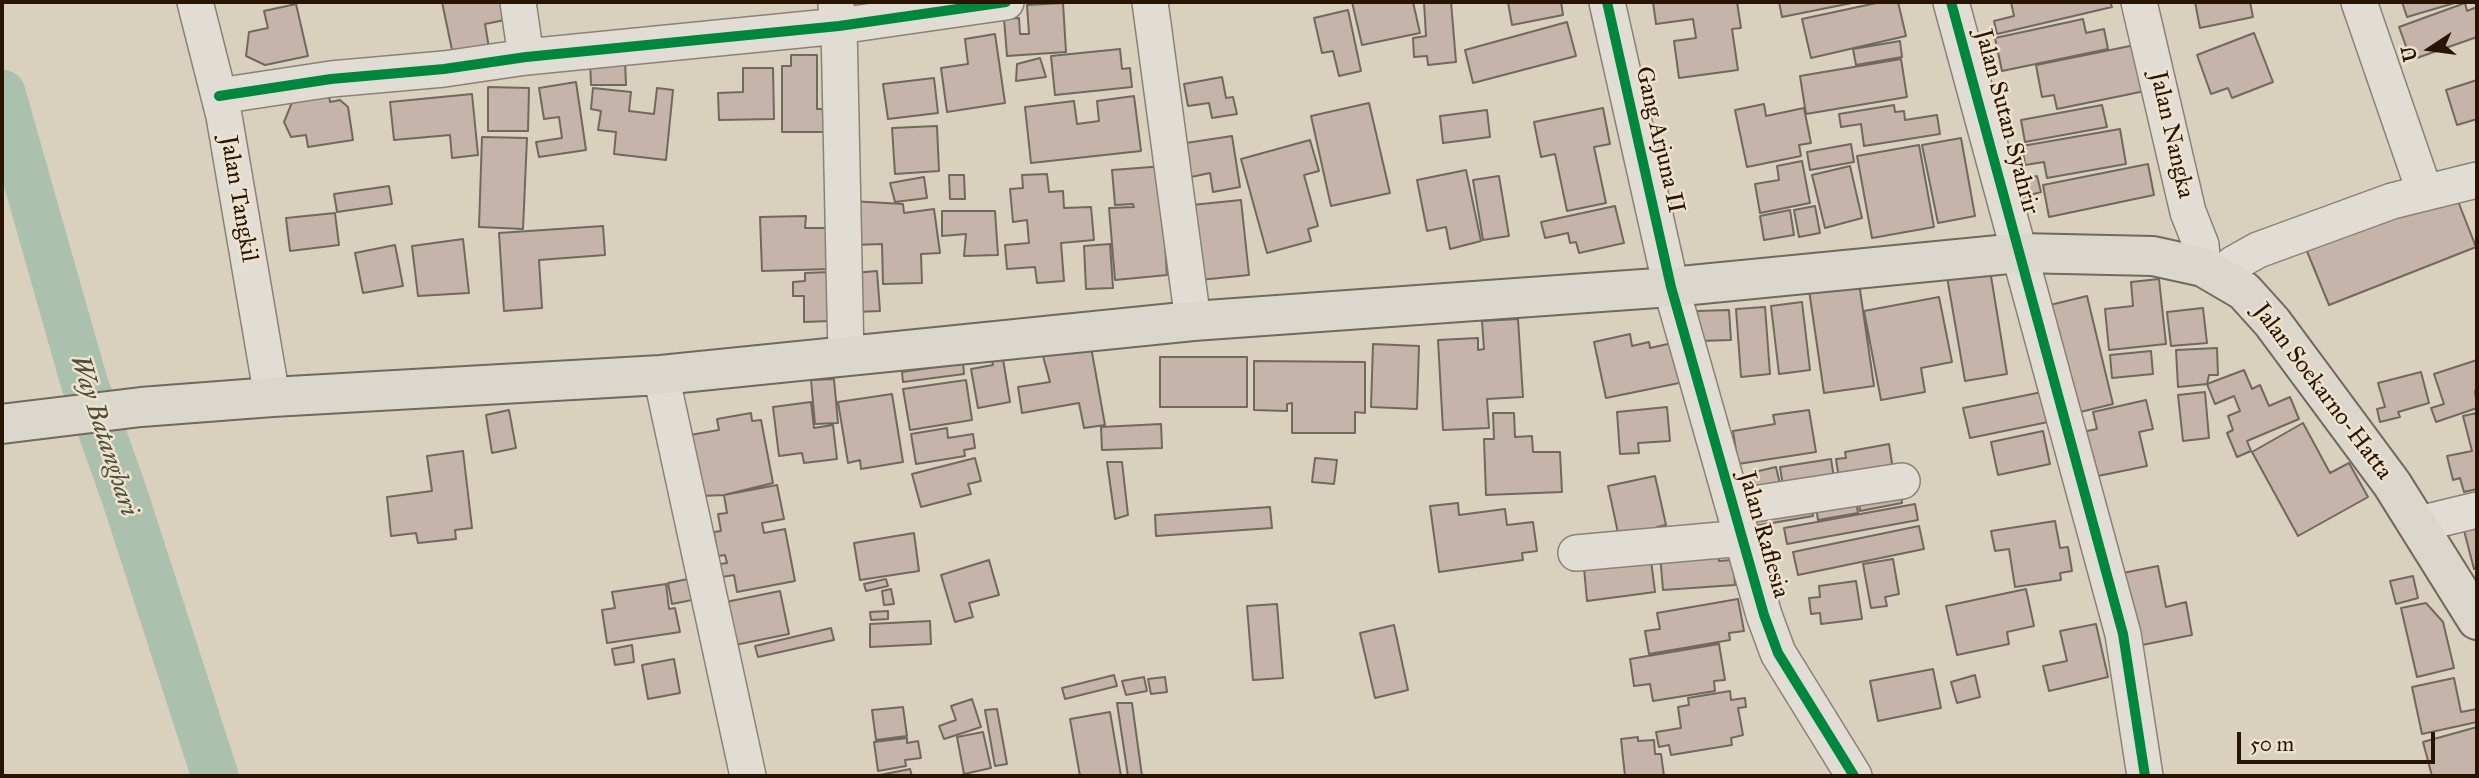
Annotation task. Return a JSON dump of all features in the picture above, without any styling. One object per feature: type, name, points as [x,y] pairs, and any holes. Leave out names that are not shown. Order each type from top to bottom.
[{"type":"main road","name":"Jalan Soekarno-Hatta","points":[[19,423],[141,407],[272,397],[661,375],[1192,321],[1671,287],[2020,254],[2153,256],[2213,272],[2244,291],[2272,322],[2392,484],[2477,620]]},
{"type":"street","name":"Jalan Tangkil","points":[[195,2],[219,96],[272,397]]},
{"type":"street","points":[[518,2],[526,57]]},
{"type":"street","points":[[219,96],[331,79],[444,69],[837,14],[1006,2]]},
{"type":"street","points":[[1150,2],[1192,321]]},
{"type":"street","name":"Gang Arjuna II","points":[[1606,2],[1671,287]]},
{"type":"street","name":"Jalan Sutan Syahrir","points":[[1951,2],[2123,634],[2146,776]]},
{"type":"street","name":"Jalan Nangka","points":[[2140,2],[2188,212],[2213,272]]},
{"type":"street","points":[[2359,2],[2424,193]]},
{"type":"street","points":[[837,14],[846,357]]},
{"type":"street","points":[[2213,272],[2258,250],[2392,201],[2477,180]]},
{"type":"street","name":"Jalan Raflesia","points":[[1671,287],[1764,615],[1778,653],[1854,776]]},
{"type":"street","points":[[661,375],[748,776]]},
{"type":"street","points":[[1576,553],[1738,522],[1902,481]]},
{"type":"street","points":[[2419,524],[2477,510]]},
{"type":"building","points":[[442,2],[502,2],[505,20],[485,24],[489,48],[453,55]]},
{"type":"building","points":[[1352,2],[1413,2],[1420,33],[1362,45]]},
{"type":"building","points":[[1424,2],[1451,2],[1456,62],[1428,65],[1427,56],[1414,57],[1413,38],[1426,36]]},
{"type":"building","points":[[1508,2],[1561,2],[1563,15],[1512,25]]},
{"type":"building","points":[[1653,2],[1737,2],[1741,28],[1732,29],[1738,70],[1679,78],[1674,41],[1696,38],[1693,19],[1656,24]]},
{"type":"building","points":[[1779,2],[1857,2],[1782,17]]},
{"type":"building","points":[[1881,2],[1898,2],[1906,36],[1811,58],[1802,19]]},
{"type":"building","points":[[2011,2],[2110,2],[2112,7],[1997,34],[1994,21],[2014,16]]},
{"type":"building","points":[[2195,2],[2250,2],[2253,17],[2200,28]]},
{"type":"building","points":[[2402,2],[2458,2],[2407,17]]},
{"type":"building","points":[[1063,3],[1066,52],[1007,56],[1004,19],[1019,18],[1020,34],[1029,34],[1027,5]]},
{"type":"building","points":[[2465,3],[2467,11],[2477,7],[2477,37],[2411,60],[2399,27]]},
{"type":"building","points":[[296,4],[308,56],[265,65],[246,56],[249,32],[268,28],[264,11]]},
{"type":"building","points":[[1348,10],[1361,71],[1339,76],[1333,51],[1322,53],[1314,18]]},
{"type":"building","points":[[2083,19],[2086,33],[2104,29],[2108,49],[2002,71],[1995,38]]},
{"type":"building","points":[[1567,22],[1576,56],[1473,83],[1465,50]]},
{"type":"building","points":[[2254,33],[2273,82],[2232,98],[2228,88],[2211,94],[2197,55]]},
{"type":"building","points":[[995,34],[1005,103],[947,112],[941,68],[968,64],[965,39]]},
{"type":"building","points":[[1900,41],[1902,57],[1856,65],[1853,49]]},
{"type":"building","points":[[2140,44],[2150,90],[2057,109],[2054,95],[2042,97],[2036,65]]},
{"type":"building","points":[[1120,49],[1122,69],[1130,68],[1132,87],[1055,95],[1051,56]]},
{"type":"building","points":[[791,55],[817,55],[817,109],[831,109],[831,132],[782,132],[782,66],[791,66]]},
{"type":"building","points":[[1040,58],[1046,77],[1016,81],[1017,64]]},
{"type":"building","points":[[1901,59],[1907,97],[1806,114],[1800,76]]},
{"type":"building","points":[[590,60],[625,60],[626,85],[591,85]]},
{"type":"building","points":[[743,68],[773,68],[774,119],[719,120],[718,93],[743,92]]},
{"type":"building","points":[[1222,77],[1226,98],[1233,97],[1237,114],[1212,118],[1209,103],[1188,106],[1184,84]]},
{"type":"building","points":[[934,78],[938,113],[888,119],[883,84]]},
{"type":"building","points":[[2477,80],[2477,119],[2457,125],[2446,90]]},
{"type":"building","points":[[576,82],[586,150],[539,157],[536,142],[562,138],[559,117],[544,119],[539,88]]},
{"type":"building","points":[[488,87],[529,88],[528,131],[488,131]]},
{"type":"building","points":[[593,88],[631,92],[629,111],[654,114],[657,88],[673,90],[666,160],[614,154],[616,132],[598,130],[601,111],[591,109]]},
{"type":"building","points":[[329,94],[330,102],[340,100],[348,107],[353,140],[308,147],[306,135],[291,137],[284,122],[293,100]]},
{"type":"building","points":[[472,94],[478,155],[452,158],[450,135],[394,140],[390,102]]},
{"type":"building","points":[[1134,96],[1141,151],[1031,163],[1025,107],[1074,101],[1077,124],[1099,121],[1097,101]]},
{"type":"building","points":[[1369,103],[1390,193],[1331,206],[1311,116]]},
{"type":"building","points":[[1764,104],[1766,116],[1804,108],[1811,143],[1799,145],[1801,156],[1747,167],[1735,110]]},
{"type":"building","points":[[1894,105],[1895,112],[1904,111],[1905,120],[1937,115],[1940,134],[1864,146],[1861,124],[1841,127],[1839,114]]},
{"type":"building","points":[[2102,105],[2107,127],[2025,142],[2021,120]]},
{"type":"building","points":[[1603,108],[1610,144],[1594,147],[1606,203],[1567,211],[1555,154],[1541,157],[1534,122]]},
{"type":"building","points":[[1487,110],[1490,137],[1443,143],[1440,116]]},
{"type":"building","points":[[937,126],[939,171],[895,174],[892,128]]},
{"type":"building","points":[[2120,129],[2126,164],[2047,178],[2044,162],[2025,165],[2022,146]]},
{"type":"building","points":[[1232,136],[1240,187],[1213,192],[1210,173],[1191,177],[1186,143]]},
{"type":"building","points":[[482,137],[527,138],[523,229],[479,227]]},
{"type":"building","points":[[1961,138],[1975,216],[1938,223],[1922,145]]},
{"type":"building","points":[[1310,140],[1319,171],[1304,175],[1318,226],[1308,229],[1311,241],[1267,253],[1241,159]]},
{"type":"building","points":[[1851,144],[1854,162],[1810,170],[1807,152]]},
{"type":"building","points":[[1919,145],[1934,227],[1872,238],[1857,156]]},
{"type":"building","points":[[1802,161],[1810,203],[1760,213],[1755,184],[1779,180],[1777,166]]},
{"type":"building","points":[[2148,164],[2154,195],[2049,217],[2043,185]]},
{"type":"building","points":[[1165,166],[1171,240],[1165,244],[1167,275],[1115,280],[1109,208],[1134,207],[1133,204],[1115,205],[1112,170]]},
{"type":"building","points":[[1850,166],[1862,218],[1825,228],[1812,175]]},
{"type":"building","points":[[1466,170],[1481,241],[1450,249],[1446,227],[1427,231],[1417,180]]},
{"type":"building","points":[[1047,174],[1049,192],[1063,191],[1064,208],[1091,207],[1094,240],[1061,243],[1064,281],[1037,283],[1035,267],[1007,269],[1005,245],[1029,243],[1027,220],[1013,222],[1010,189],[1023,188],[1022,175]]},
{"type":"building","points":[[949,175],[964,175],[965,199],[950,199]]},
{"type":"building","points":[[1499,176],[1509,236],[1483,240],[1473,180]]},
{"type":"building","points":[[2037,176],[2041,192],[2016,199],[2012,183]]},
{"type":"building","points":[[924,177],[927,198],[895,202],[890,183]]},
{"type":"building","points":[[389,186],[392,204],[337,212],[334,194]]},
{"type":"building","points":[[2454,191],[2476,247],[2329,305],[2304,244]]},
{"type":"building","points":[[1241,200],[1249,275],[1190,281],[1182,206]]},
{"type":"building","points":[[851,201],[903,204],[904,213],[934,209],[940,253],[921,254],[922,283],[883,284],[882,244],[853,245]]},
{"type":"building","points":[[1615,206],[1624,243],[1579,253],[1576,242],[1570,243],[1568,233],[1545,238],[1541,222]]},
{"type":"building","points":[[1815,206],[1820,233],[1799,237],[1794,210]]},
{"type":"building","points":[[1790,210],[1794,235],[1764,240],[1760,216]]},
{"type":"building","points":[[942,211],[995,211],[998,255],[964,256],[966,234],[942,236]]},
{"type":"building","points":[[335,213],[339,245],[290,251],[286,218]]},
{"type":"building","points":[[806,216],[805,228],[829,228],[831,269],[762,271],[760,217]]},
{"type":"building","points":[[603,226],[605,255],[539,260],[542,308],[504,311],[499,233]]},
{"type":"building","points":[[463,239],[469,293],[418,296],[412,246]]},
{"type":"building","points":[[1110,244],[1113,288],[1086,289],[1084,246]]},
{"type":"building","points":[[395,245],[403,286],[363,293],[355,253]]},
{"type":"building","points":[[1990,270],[2007,374],[1965,381],[1947,277]]},
{"type":"building","points":[[877,271],[880,311],[855,312],[853,273]]},
{"type":"building","points":[[829,272],[831,321],[804,322],[804,296],[793,296],[793,282],[805,281],[805,273]]},
{"type":"building","points":[[2159,279],[2166,344],[2109,350],[2105,309],[2133,306],[2131,282]]},
{"type":"building","points":[[1859,283],[1874,386],[1824,393],[1809,290]]},
{"type":"building","points":[[2087,296],[2113,404],[2076,413],[2050,305]]},
{"type":"building","points":[[1939,297],[1952,362],[1921,368],[1925,392],[1881,400],[1864,311]]},
{"type":"building","points":[[1802,302],[1810,370],[1779,374],[1771,306]]},
{"type":"building","points":[[1765,307],[1770,374],[1741,377],[1736,309]]},
{"type":"building","points":[[2203,308],[2207,343],[2171,346],[2167,312]]},
{"type":"building","points":[[1729,310],[1731,340],[1699,341],[1697,311]]},
{"type":"building","points":[[1518,319],[1523,397],[1487,399],[1489,428],[1443,430],[1438,340],[1478,338],[1478,350],[1484,349],[1482,321]]},
{"type":"building","points":[[1630,334],[1632,346],[1649,342],[1650,348],[1681,341],[1689,381],[1606,398],[1594,342]]},
{"type":"building","points":[[1373,344],[1419,346],[1417,409],[1371,407]]},
{"type":"building","points":[[1091,347],[1105,425],[1084,428],[1079,403],[1022,413],[1018,387],[1050,382],[1043,356]]},
{"type":"building","points":[[2217,348],[2218,375],[2209,375],[2207,384],[2178,387],[2176,350]]},
{"type":"building","points":[[2151,351],[2153,374],[2112,378],[2110,355]]},
{"type":"building","points":[[1002,353],[1010,402],[978,408],[971,369],[993,365],[991,355]]},
{"type":"building","points":[[1160,357],[1247,357],[1247,407],[1160,407]]},
{"type":"building","points":[[2477,360],[2477,408],[2436,422],[2431,408],[2444,404],[2434,374]]},
{"type":"building","points":[[1254,361],[1365,362],[1365,413],[1355,412],[1355,433],[1292,433],[1292,403],[1287,404],[1287,411],[1254,410]]},
{"type":"building","points":[[963,363],[964,374],[903,382],[902,372]]},
{"type":"building","points":[[2244,370],[2252,389],[2260,385],[2269,406],[2290,397],[2299,419],[2247,441],[2251,451],[2237,457],[2227,433],[2233,430],[2228,416],[2240,411],[2234,396],[2215,404],[2207,384]]},
{"type":"building","points":[[2421,372],[2429,403],[2398,412],[2400,417],[2380,422],[2377,409],[2385,407],[2378,383]]},
{"type":"building","points":[[834,379],[838,423],[815,424],[811,380]]},
{"type":"building","points":[[966,380],[972,420],[910,430],[903,389]]},
{"type":"building","points":[[2052,390],[2058,420],[1970,438],[1963,408]]},
{"type":"building","points":[[2205,392],[2209,438],[2183,441],[2178,395]]},
{"type":"building","points":[[892,394],[903,462],[861,469],[860,460],[848,463],[838,402]]},
{"type":"building","points":[[2146,400],[2153,429],[2139,432],[2147,466],[2098,476],[2093,455],[2087,456],[2082,432],[2097,429],[2093,412]]},
{"type":"building","points":[[811,402],[814,428],[833,425],[837,459],[804,463],[802,453],[779,456],[773,407]]},
{"type":"building","points":[[1667,407],[1670,441],[1638,443],[1639,453],[1620,454],[1617,412]]},
{"type":"building","points":[[509,410],[516,448],[492,453],[486,415]]},
{"type":"building","points":[[1809,410],[1816,452],[1738,464],[1733,431],[1775,424],[1773,415]]},
{"type":"building","points":[[751,413],[752,421],[761,420],[773,483],[724,495],[700,496],[690,435],[719,430],[717,419]]},
{"type":"building","points":[[1493,413],[1514,413],[1515,437],[1532,436],[1533,452],[1560,452],[1562,492],[1486,495],[1484,439],[1494,439]]},
{"type":"building","points":[[2477,413],[2477,489],[2464,492],[2460,478],[2453,480],[2447,456],[2472,451],[2463,416]]},
{"type":"building","points":[[2303,423],[2330,473],[2349,463],[2368,497],[2298,536],[2252,452]]},
{"type":"building","points":[[1161,424],[1162,448],[1102,450],[1101,427]]},
{"type":"building","points":[[947,428],[948,438],[973,434],[975,448],[964,450],[965,456],[916,464],[911,434]]},
{"type":"building","points":[[2043,431],[2050,464],[1998,475],[1991,442]]},
{"type":"building","points":[[1889,444],[1894,476],[1840,485],[1836,459],[1846,458],[1845,452]]},
{"type":"building","points":[[463,451],[472,528],[455,530],[456,539],[418,543],[416,533],[391,536],[387,497],[432,491],[427,456]]},
{"type":"building","points":[[975,458],[981,481],[968,484],[971,494],[921,507],[912,474]]},
{"type":"building","points":[[1315,458],[1337,460],[1334,484],[1312,482]]},
{"type":"building","points":[[1831,459],[1835,485],[1784,493],[1780,467]]},
{"type":"building","points":[[1107,462],[1122,462],[1128,515],[1115,519]]},
{"type":"building","points":[[1776,467],[1782,493],[1756,500],[1750,473]]},
{"type":"building","points":[[1655,476],[1666,525],[1657,527],[1660,538],[1621,547],[1608,486]]},
{"type":"building","points":[[777,485],[784,519],[762,523],[764,533],[785,529],[795,581],[737,592],[734,575],[722,577],[720,564],[727,563],[725,555],[718,556],[714,532],[721,531],[718,514],[727,513],[724,495]]},
{"type":"building","points":[[1900,488],[1902,503],[1860,511],[1858,496]]},
{"type":"building","points":[[1855,495],[1858,513],[1818,520],[1815,501]]},
{"type":"building","points":[[1810,499],[1813,516],[1755,526],[1752,509]]},
{"type":"building","points":[[1458,503],[1459,515],[1505,509],[1507,525],[1533,522],[1537,551],[1522,553],[1523,560],[1439,572],[1430,506]]},
{"type":"building","points":[[1915,504],[1918,520],[1787,544],[1784,528]]},
{"type":"building","points":[[1270,507],[1272,528],[1156,536],[1155,515]]},
{"type":"building","points":[[2477,515],[2477,568],[2474,569],[2461,519]]},
{"type":"building","points":[[2055,521],[2060,548],[2068,547],[2072,571],[2060,573],[2061,580],[2015,587],[2009,549],[1995,551],[1991,531]]},
{"type":"building","points":[[1919,526],[1924,549],[1798,575],[1793,552]]},
{"type":"building","points":[[914,533],[919,571],[860,580],[854,543]]},
{"type":"building","points":[[1719,550],[1719,561],[1733,560],[1735,585],[1663,590],[1660,554]]},
{"type":"building","points":[[1893,559],[1899,594],[1885,597],[1887,606],[1871,608],[1863,564]]},
{"type":"building","points":[[989,560],[999,595],[969,603],[973,617],[955,622],[941,575]]},
{"type":"building","points":[[1651,560],[1655,592],[1587,601],[1584,568]]},
{"type":"building","points":[[2158,566],[2166,607],[2186,602],[2192,635],[2137,646],[2123,573]]},
{"type":"building","points":[[2413,576],[2418,598],[2396,604],[2390,581]]},
{"type":"building","points":[[693,578],[697,599],[672,604],[668,583]]},
{"type":"building","points":[[886,579],[888,586],[866,591],[864,584]]},
{"type":"building","points":[[1856,581],[1862,619],[1821,624],[1820,613],[1811,614],[1809,598],[1820,597],[1819,586]]},
{"type":"building","points":[[666,584],[669,609],[675,608],[680,632],[607,643],[602,610],[615,608],[612,592]]},
{"type":"building","points":[[891,589],[894,604],[884,605],[882,591]]},
{"type":"building","points":[[2026,589],[2034,626],[2007,632],[2009,644],[1957,655],[1946,606]]},
{"type":"building","points":[[780,591],[789,634],[735,645],[726,602]]},
{"type":"building","points":[[1738,599],[1744,631],[1729,633],[1730,640],[1649,654],[1645,631],[1660,629],[1657,613]]},
{"type":"building","points":[[2426,603],[2443,622],[2454,668],[2417,677],[2401,608]]},
{"type":"building","points":[[1277,604],[1283,678],[1253,680],[1247,606]]},
{"type":"building","points":[[888,611],[888,619],[871,620],[870,612]]},
{"type":"building","points":[[930,621],[931,644],[870,647],[870,624]]},
{"type":"building","points":[[2096,624],[2108,677],[2049,691],[2043,666],[2067,661],[2060,631]]},
{"type":"building","points":[[1394,625],[1408,690],[1375,698],[1360,633]]},
{"type":"building","points":[[831,628],[834,640],[758,657],[755,646]]},
{"type":"building","points":[[1719,644],[1725,680],[1714,681],[1715,691],[1653,701],[1650,684],[1634,686],[1630,659]]},
{"type":"building","points":[[632,645],[634,662],[615,665],[612,649]]},
{"type":"building","points":[[674,659],[680,693],[648,699],[642,665]]},
{"type":"building","points":[[1933,669],[1941,708],[1878,721],[1870,681]]},
{"type":"building","points":[[1114,675],[1117,686],[1065,699],[1062,688]]},
{"type":"building","points":[[1975,675],[1980,697],[1957,703],[1951,682]]},
{"type":"building","points":[[1144,677],[1147,691],[1126,695],[1122,681]]},
{"type":"building","points":[[1165,677],[1167,692],[1151,694],[1148,679]]},
{"type":"building","points":[[2454,678],[2461,712],[2477,709],[2477,722],[2422,734],[2412,687]]},
{"type":"building","points":[[1730,691],[1731,700],[1745,698],[1746,707],[1738,708],[1743,735],[1731,738],[1732,745],[1671,755],[1669,745],[1659,747],[1656,732],[1681,728],[1678,707],[1689,705],[1688,698]]},
{"type":"building","points":[[972,699],[981,727],[944,739],[939,726],[956,720],[951,706]]},
{"type":"building","points":[[1117,703],[1132,703],[1142,776],[1128,776]]},
{"type":"building","points":[[903,707],[907,736],[876,740],[872,710]]},
{"type":"building","points":[[997,709],[1007,764],[995,766],[985,710]]},
{"type":"building","points":[[1110,712],[1121,776],[1080,776],[1070,719]]},
{"type":"building","points":[[2477,727],[2477,776],[2432,776],[2423,742]]},
{"type":"building","points":[[983,732],[991,768],[964,774],[957,737]]},
{"type":"building","points":[[1638,737],[1638,741],[1654,740],[1655,754],[1661,754],[1664,776],[1625,776],[1621,739]]},
{"type":"building","points":[[907,738],[907,743],[918,741],[921,758],[905,760],[906,766],[878,771],[874,742]]},
{"type":"building","points":[[910,769],[912,776],[875,776]]},
{"type":"waterway","name":"Way Batanghari","points":[[2,93],[84,382],[124,494],[215,776]]},
{"type":"cycle path","points":[[219,96],[331,79],[839,26],[1006,2]]},
{"type":"cycle path","points":[[1607,2],[1671,287],[1764,615],[1778,653],[1854,776]]},
{"type":"cycle path","points":[[1951,2],[2123,634],[2145,776]]}]
